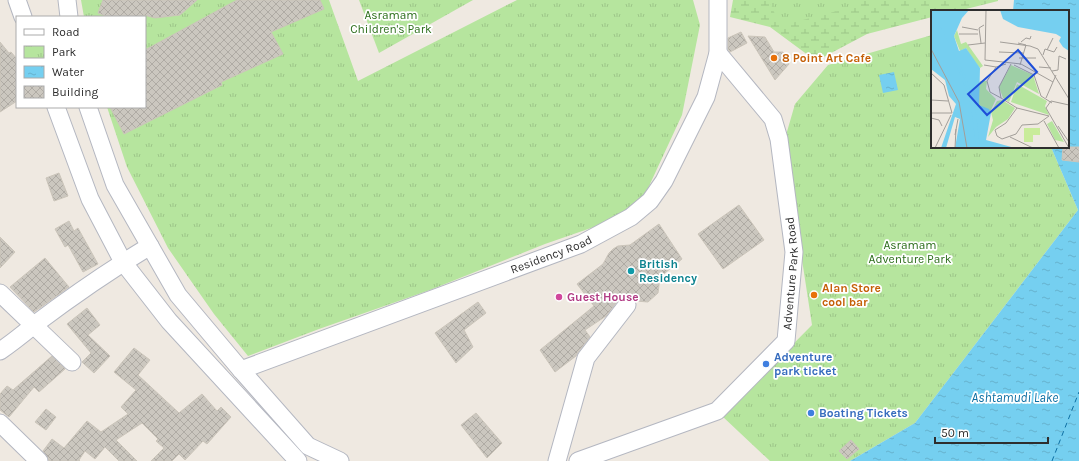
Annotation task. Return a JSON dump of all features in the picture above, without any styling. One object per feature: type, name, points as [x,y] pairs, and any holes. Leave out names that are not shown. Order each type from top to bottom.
[{"type":"street","points":[[17,0],[23,16]]},
{"type":"street","points":[[67,0],[70,16]]},
{"type":"street","name":"Residency Road","points":[[241,370],[581,244],[631,217],[650,201],[664,181],[706,96],[718,54],[718,0]]},
{"type":"street","name":"Adventure Park Road","points":[[578,461],[717,411],[786,341],[794,252],[779,139],[773,119],[718,54]]},
{"type":"street","points":[[56,108],[90,199],[123,262],[169,321],[298,461]]},
{"type":"street","points":[[88,108],[115,185],[178,295],[308,446],[340,461]]},
{"type":"street","points":[[0,351],[123,262],[150,246]]},
{"type":"street","points":[[0,293],[72,362]]},
{"type":"street","points":[[557,461],[586,358],[627,305]]},
{"type":"street","points":[[0,423],[39,461]]},
{"type":"green space","points":[[81,0],[329,0],[358,81],[517,0],[693,0],[700,25],[682,115],[637,212],[545,244],[430,290],[248,356],[214,314],[168,248],[127,167],[107,108],[146,108],[146,16],[84,16]]},
{"type":"green space","name":"Asramam Children's Park","points":[[359,0],[473,0],[379,53]]},
{"type":"green space","points":[[733,0],[998,0],[962,10],[931,10],[931,17],[867,34],[816,61],[770,27],[730,17]]},
{"type":"green space","points":[[769,0],[854,0],[856,6],[780,26]]},
{"type":"green space","name":"Asramam Adventure Park","points":[[931,35],[931,148],[1051,148],[1078,210],[915,423],[850,461],[770,461],[722,416],[812,325],[784,142],[795,104],[828,65]]},
{"type":"water","name":"Ashtamudi Lake","points":[[1014,0],[1079,0],[1079,461],[850,461],[915,423],[1078,210],[1051,148],[1069,148],[1069,10],[1013,10]]},
{"type":"water","points":[[894,72],[898,90],[883,93],[879,75]]},
{"type":"building","points":[[103,0],[197,0],[180,15],[155,18],[144,15],[106,16],[98,13]]},
{"type":"building","points":[[237,0],[320,0],[324,9],[271,32],[283,54],[221,82],[222,85],[124,134],[111,108],[146,108],[146,49]]},
{"type":"building","points":[[741,32],[747,43],[730,52],[728,49],[728,38]]},
{"type":"building","name":"8 Point Art Cafe","points":[[748,36],[765,37],[774,52],[783,52],[789,64],[775,80]]},
{"type":"building","points":[[0,42],[9,53],[11,52],[16,58],[16,102],[0,112]]},
{"type":"building","points":[[1079,147],[1079,162],[1062,160],[1063,148]]},
{"type":"building","points":[[59,173],[68,196],[54,201],[46,178]]},
{"type":"building","name":"British Residency","points":[[739,205],[764,240],[723,269],[698,234]]},
{"type":"building","points":[[69,221],[74,231],[78,228],[98,264],[83,272],[68,245],[65,247],[55,229]]},
{"type":"building","name":"British Residency","points":[[659,224],[682,259],[660,277],[658,293],[648,302],[636,301],[633,297],[628,295],[619,299],[606,316],[585,330],[590,337],[576,356],[555,372],[540,350],[594,306],[577,284],[603,264],[613,249],[618,246],[630,245]]},
{"type":"building","points":[[0,237],[15,252],[0,268]]},
{"type":"building","points":[[45,258],[69,287],[34,312],[10,287]]},
{"type":"building","points":[[478,302],[486,313],[464,330],[473,347],[456,363],[435,333]]},
{"type":"building","points":[[87,308],[100,325],[88,335],[110,356],[94,373],[82,362],[91,353],[67,324]]},
{"type":"building","points":[[134,348],[150,360],[138,375],[179,413],[202,394],[217,411],[221,407],[231,417],[207,444],[203,441],[185,460],[179,454],[172,461],[151,461],[164,448],[156,441],[158,439],[142,423],[116,440],[137,461],[119,461],[105,447],[95,459],[85,451],[79,460],[80,461],[49,461],[43,451],[52,439],[64,448],[87,421],[101,432],[128,414],[121,407],[136,390],[114,372]]},
{"type":"building","points":[[52,356],[65,369],[39,392],[34,387],[9,417],[0,410],[0,394],[7,386],[13,390]]},
{"type":"building","points":[[46,409],[56,417],[46,430],[35,422]]},
{"type":"building","points":[[476,413],[502,443],[487,458],[461,425]]},
{"type":"building","points":[[851,440],[859,449],[847,459],[839,451]]},
{"type":"ferry route","points":[[1052,461],[1079,392]]},
{"type":"place","name":"8 Point Art Cafe","points":[[774,58]]},
{"type":"place","name":"British Residency","points":[[631,271]]},
{"type":"place","name":"Alan Store cool bar","points":[[814,295]]},
{"type":"place","name":"Guest House","points":[[559,297]]},
{"type":"place","name":"Adventure park ticket","points":[[766,364]]},
{"type":"place","name":"Boating Tickets","points":[[811,413]]}]
